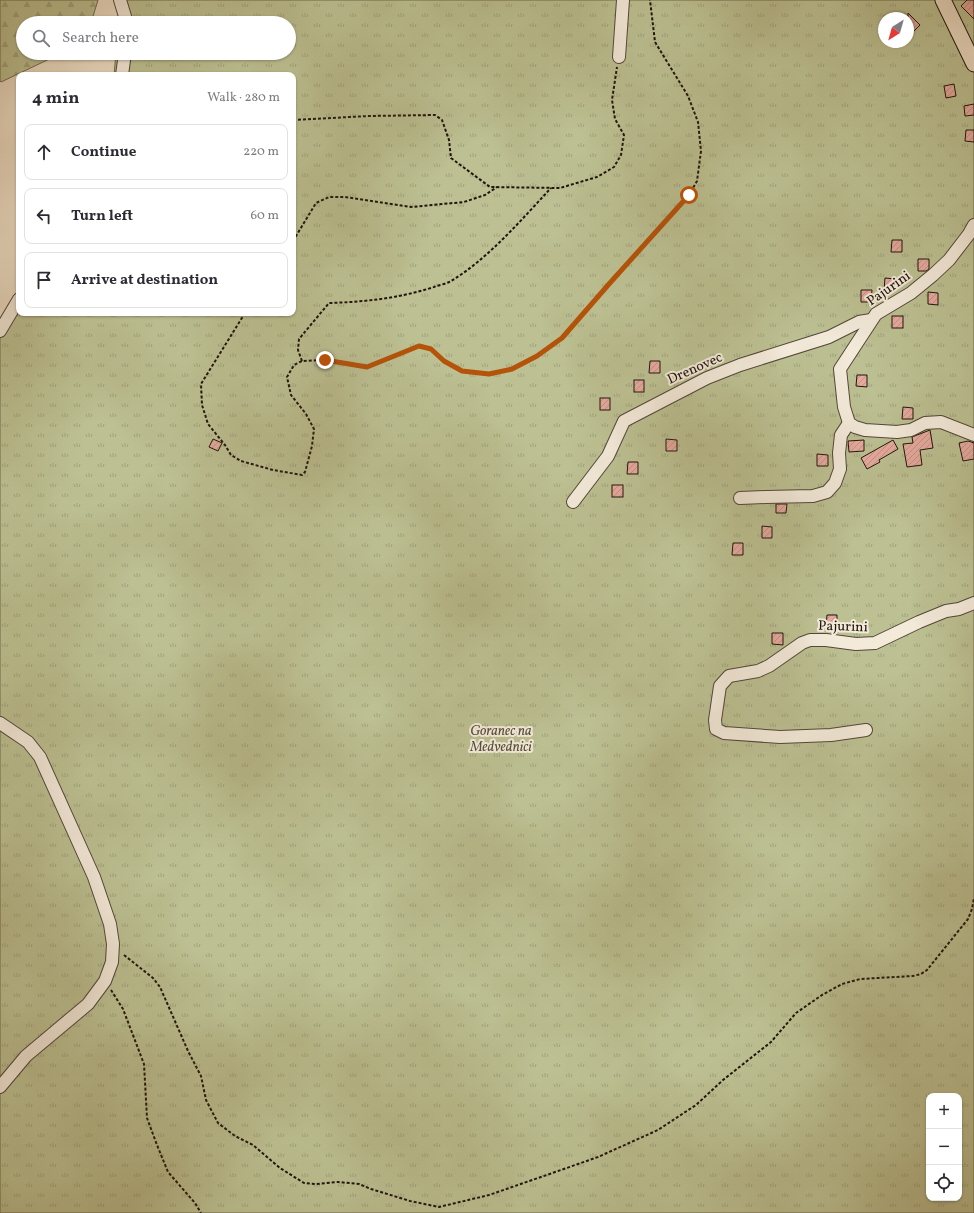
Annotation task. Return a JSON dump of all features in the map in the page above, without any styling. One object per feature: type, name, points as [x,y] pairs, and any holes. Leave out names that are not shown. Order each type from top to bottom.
[{"type":"main road","points":[[943,0],[974,64]]},
{"type":"street","points":[[120,0],[125,16]]},
{"type":"street","points":[[619,57],[623,0]]},
{"type":"street","points":[[122,72],[124,60]]},
{"type":"street","name":"Pajurini","points":[[849,423],[844,407],[840,369],[871,320],[883,309],[911,293],[949,260],[974,225]]},
{"type":"street","points":[[0,331],[16,304]]},
{"type":"street","name":"Drenovec","points":[[573,502],[608,456],[624,421],[707,378],[740,365],[829,337],[859,322],[871,320]]},
{"type":"street","points":[[740,498],[813,496],[827,492],[835,483],[840,469],[839,453],[841,435],[849,423],[855,427],[865,430],[897,432],[911,430],[925,423],[941,422],[974,435]]},
{"type":"street","name":"Pajurini","points":[[866,730],[830,735],[780,737],[724,733],[716,729],[715,720],[720,686],[729,676],[758,671],[769,666],[802,643],[810,640],[875,643],[946,611],[959,609],[974,603]]},
{"type":"street","points":[[0,723],[28,742],[40,757],[94,878],[110,924],[114,944],[112,962],[105,981],[88,1004],[26,1056],[0,1087]]},
{"type":"path","points":[[243,316],[201,384],[202,405],[208,424],[232,455],[241,461],[273,470],[302,475],[306,472],[314,429],[306,414],[291,394],[287,377],[294,365],[302,361],[325,360],[367,367],[419,346],[431,349],[444,361],[462,371],[489,374],[512,369],[537,356],[562,338],[689,195],[697,181],[701,151],[698,122],[688,96],[655,42],[650,0]]},
{"type":"path","points":[[296,120],[435,115],[442,120],[449,140],[451,158],[490,187],[560,188],[597,177],[614,167],[622,155],[624,135],[615,119],[612,100],[619,57]]},
{"type":"path","points":[[296,236],[316,202],[329,197],[345,197],[411,207],[464,202],[485,195],[498,187]]},
{"type":"path","points":[[302,361],[298,350],[300,339],[329,303],[384,299],[422,291],[450,282],[477,262],[510,231],[551,188]]},
{"type":"path","points":[[114,944],[127,958],[153,978],[160,987],[188,1051],[201,1076],[206,1100],[218,1123],[235,1136],[253,1145],[280,1168],[304,1183],[316,1184],[338,1182],[359,1184],[371,1190],[410,1201],[439,1207],[489,1195],[598,1157],[658,1130],[696,1105],[723,1080],[771,1042],[796,1013],[822,995],[842,984],[860,979],[913,976],[922,974],[927,970],[968,919],[974,898]]},
{"type":"path","points":[[105,981],[123,1009],[144,1064],[148,1118],[168,1172],[195,1203],[201,1213]]},
{"type":"green space","points":[[0,0],[98,0],[93,16],[16,16],[16,60],[47,60],[22,72],[16,72],[16,75],[1,82]]},
{"type":"green space","name":"Goranec na Medvednici","points":[[121,0],[974,0],[974,1213],[0,1213],[0,330],[16,305],[16,316],[296,316],[296,72],[114,72],[115,60],[296,60],[296,16],[120,16]]},
{"type":"building","points":[[967,0],[974,0],[974,19],[961,6]]},
{"type":"building","points":[[914,19],[920,25],[914,31]]},
{"type":"building","points":[[954,84],[956,96],[946,98],[944,86]]},
{"type":"building","points":[[974,104],[974,115],[965,116],[964,106]]},
{"type":"building","points":[[966,130],[974,130],[974,142],[965,141]]},
{"type":"building","points":[[892,240],[902,240],[902,252],[891,252]]},
{"type":"building","points":[[918,259],[929,259],[929,269],[926,271],[918,271]]},
{"type":"building","points":[[885,278],[895,279],[895,290],[884,290]]},
{"type":"building","points":[[861,290],[872,290],[871,302],[861,302]]},
{"type":"building","points":[[928,292],[938,293],[938,305],[928,304]]},
{"type":"building","points":[[892,316],[903,316],[903,328],[892,328]]},
{"type":"building","points":[[650,361],[660,361],[660,373],[649,373]]},
{"type":"building","points":[[857,375],[867,375],[867,387],[856,386]]},
{"type":"building","points":[[634,380],[644,380],[644,392],[634,392]]},
{"type":"building","points":[[600,398],[610,398],[610,410],[600,410]]},
{"type":"building","points":[[903,407],[913,408],[913,419],[902,419]]},
{"type":"building","points":[[930,430],[933,448],[920,450],[922,465],[907,467],[903,444],[913,443],[912,437]]},
{"type":"building","points":[[213,439],[222,443],[218,451],[209,447]]},
{"type":"building","points":[[666,439],[677,440],[677,451],[666,451]]},
{"type":"building","points":[[864,440],[864,451],[849,452],[848,441]]},
{"type":"building","points":[[893,440],[898,449],[867,469],[861,458]]},
{"type":"building","points":[[968,441],[974,443],[974,459],[963,461],[959,443]]},
{"type":"building","points":[[817,454],[828,455],[828,466],[817,466]]},
{"type":"building","points":[[628,462],[638,462],[638,474],[627,474]]},
{"type":"building","points":[[612,485],[623,485],[623,497],[612,497]]},
{"type":"building","points":[[776,504],[787,504],[786,513],[776,513]]},
{"type":"building","points":[[762,526],[772,527],[772,538],[762,538]]},
{"type":"building","points":[[733,543],[743,543],[743,555],[732,555]]},
{"type":"building","points":[[827,615],[837,615],[837,627],[826,627]]},
{"type":"building","points":[[772,633],[783,633],[783,645],[772,644]]},
{"type":"route","points":[[325,360],[367,367],[419,346],[431,349],[444,361],[462,371],[489,374],[512,369],[537,356],[562,338],[689,195]]}]
